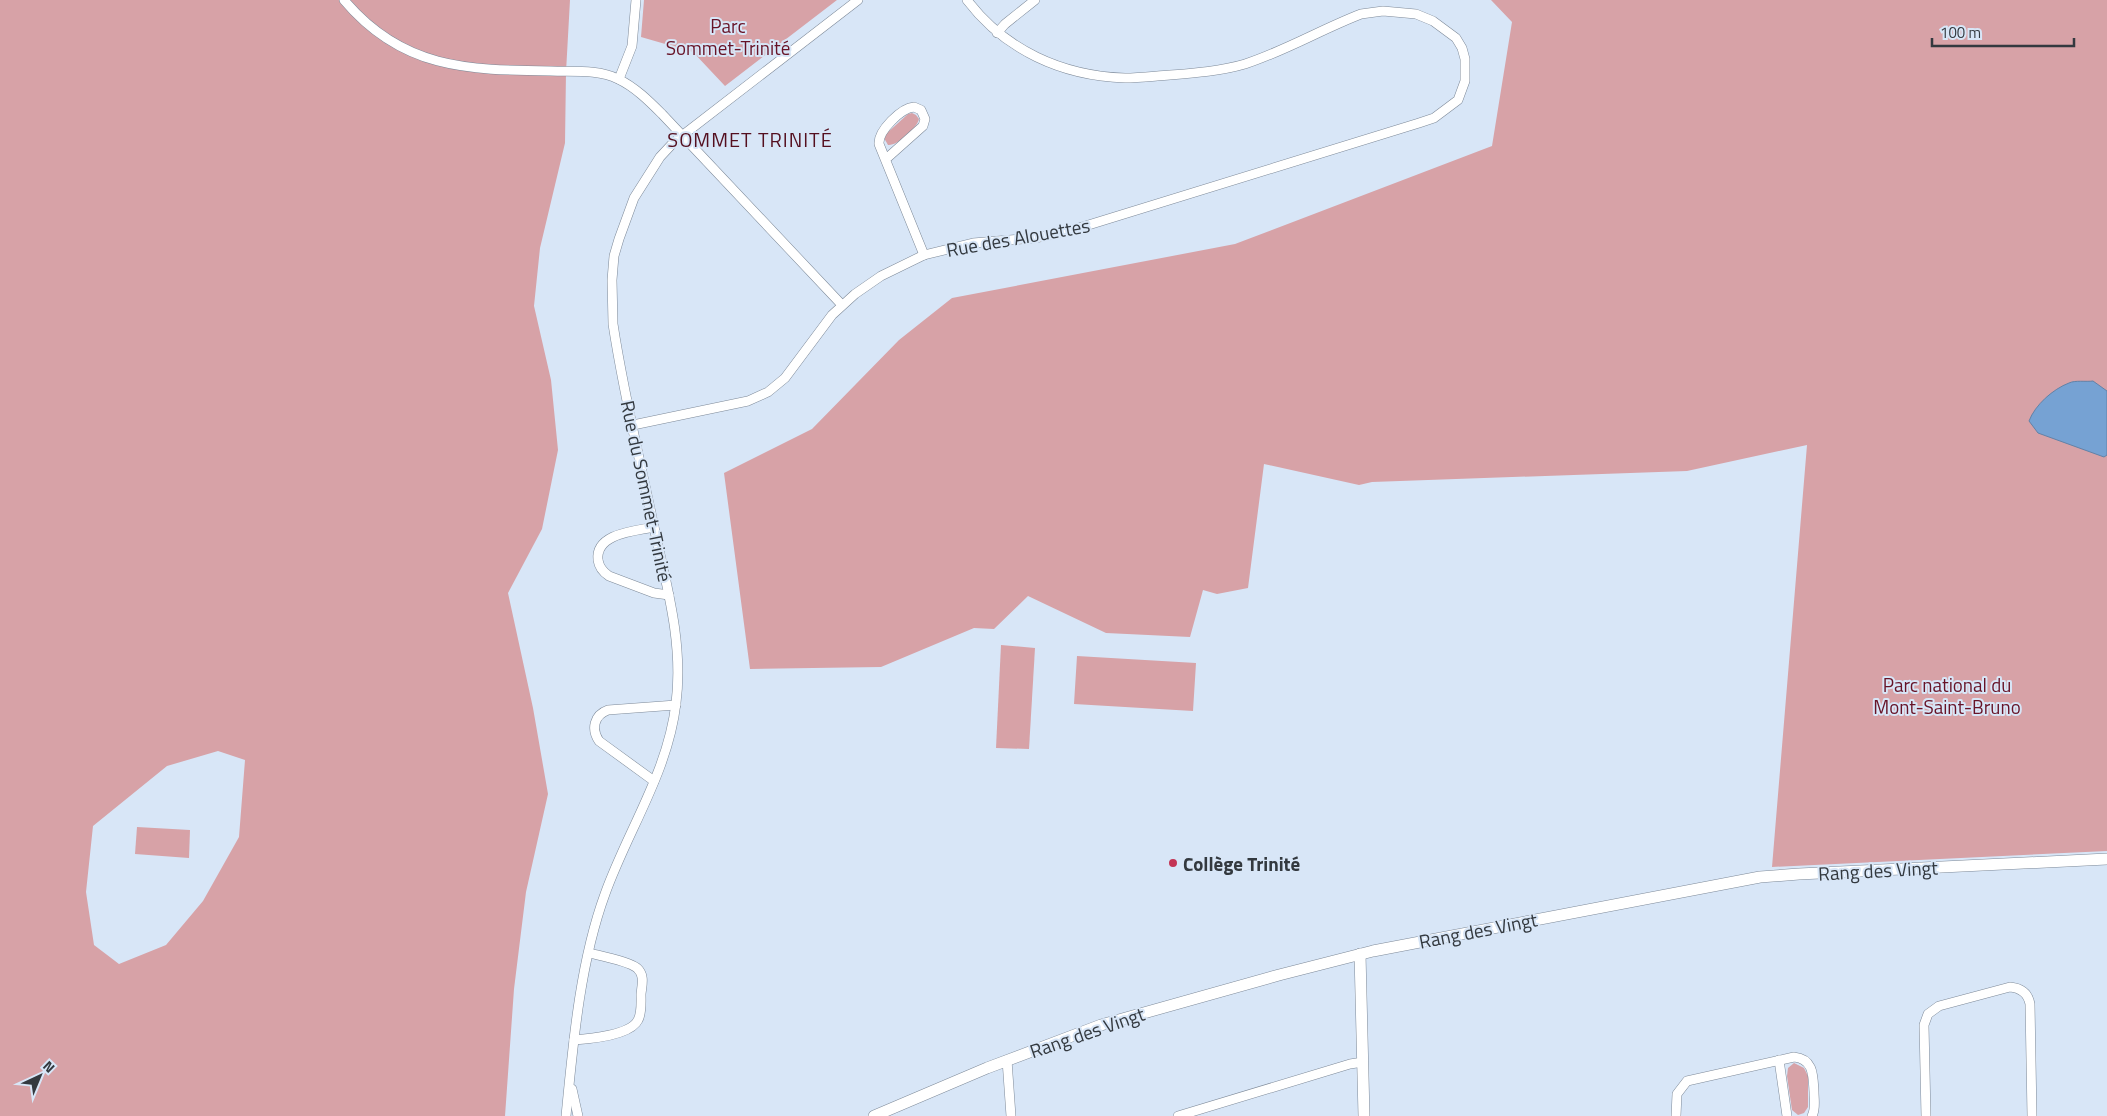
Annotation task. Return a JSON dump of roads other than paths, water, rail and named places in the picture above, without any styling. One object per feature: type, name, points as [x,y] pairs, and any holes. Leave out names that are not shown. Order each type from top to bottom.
[{"type":"street","points":[[344,0],[382,37],[400,48],[430,60],[482,68],[589,72],[619,79],[652,104],[842,306]]},
{"type":"street","points":[[619,79],[632,46],[636,0]]},
{"type":"street","name":"Rue du Sommet-Trinité","points":[[566,1116],[574,1040],[589,953],[604,897],[667,747],[676,705],[677,651],[669,595],[633,425],[613,317],[612,280],[614,256],[623,226],[641,185],[670,146],[858,0]]},
{"type":"street","points":[[967,0],[997,33],[1005,24],[1035,0]]},
{"type":"street","name":"Rue des Alouettes","points":[[633,425],[748,401],[768,392],[785,378],[823,326],[842,306],[880,276],[924,255],[973,243],[1035,238],[1069,231],[1137,211],[1431,119],[1456,103],[1464,88],[1465,59],[1458,41],[1428,18],[1404,12],[1378,11],[1361,14],[1258,60],[1230,68],[1128,78],[1070,71],[1035,57],[997,33]]},
{"type":"street","points":[[886,159],[922,128],[925,119],[921,110],[914,107],[907,109],[881,132],[878,140],[924,255]]},
{"type":"street","points":[[654,527],[608,539],[600,549],[599,563],[603,572],[609,576],[654,593],[669,595]]},
{"type":"street","points":[[654,781],[599,741],[594,732],[595,723],[599,715],[608,710],[676,705]]},
{"type":"street","name":"Rang des Vingt","points":[[874,1116],[1007,1060],[1134,1014],[1360,954],[1760,877],[2107,858]]},
{"type":"street","points":[[574,1040],[590,1039],[628,1029],[636,1024],[640,1016],[642,981],[639,970],[632,966],[589,953]]},
{"type":"street","points":[[1360,954],[1364,1116]]},
{"type":"street","points":[[1926,1116],[1924,1025],[1928,1014],[1942,1004],[2010,987],[2024,993],[2030,1004],[2032,1116]]},
{"type":"street","points":[[1676,1116],[1677,1094],[1687,1081],[1797,1057],[1806,1061],[1811,1066],[1814,1076],[1812,1116]]},
{"type":"street","points":[[1007,1060],[1011,1116]]},
{"type":"street","points":[[1779,1060],[1788,1116]]},
{"type":"street","points":[[1178,1116],[1350,1064],[1363,1062]]},
{"type":"street","name":"Rue du Sommet-Trinité","points":[[570,1073],[578,1116]]},
{"type":"water","points":[[2093,381],[2107,391],[2107,455],[2104,457],[2038,433],[2029,421],[2045,398],[2057,389],[2071,382]]},
{"type":"place","name":"Collège Trinité","points":[[1173,863]]},
{"type":"district","name":"SOMMET TRINITÉ","points":[[750,139]]},
{"type":"park label","name":"Parc Sommet-Trinité","points":[[728,36]]},
{"type":"park label","name":"Parc national du Mont-Saint-Bruno","points":[[1947,695]]}]
